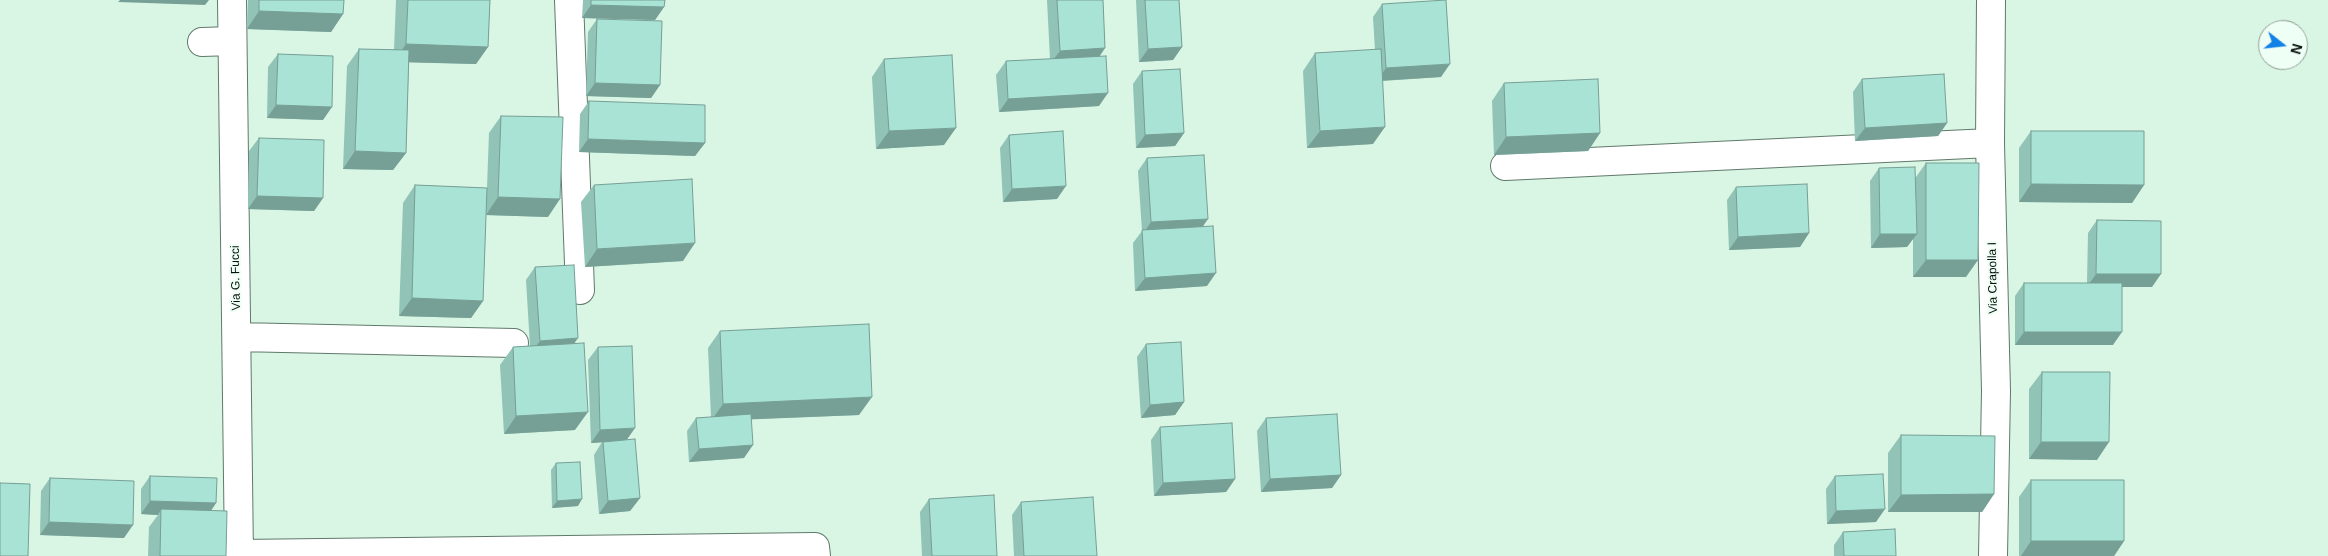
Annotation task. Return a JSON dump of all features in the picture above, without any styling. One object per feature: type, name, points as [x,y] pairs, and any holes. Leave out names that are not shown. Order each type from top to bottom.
[{"type":"street","name":"Via G. Fucci","points":[[232,0],[239,555]]},
{"type":"street","points":[[569,0],[580,290]]},
{"type":"street","name":"Via Crapolla I","points":[[1992,0],[1990,144],[1996,391],[1993,556]]},
{"type":"street","points":[[202,42],[232,41]]},
{"type":"street","points":[[1505,166],[1990,144]]},
{"type":"street","points":[[237,337],[514,343]]},
{"type":"street","points":[[239,555],[815,547],[816,556]]},
{"type":"building","points":[[259,0],[344,0],[343,14],[259,11]]},
{"type":"building","points":[[408,0],[490,0],[488,47],[406,44]]},
{"type":"building","points":[[591,0],[665,0],[664,7],[591,5]]},
{"type":"building","points":[[1057,0],[1103,0],[1105,48],[1060,51]]},
{"type":"building","points":[[1145,0],[1179,0],[1182,47],[1148,49]]},
{"type":"building","points":[[1446,0],[1450,64],[1386,68],[1382,4]]},
{"type":"building","points":[[597,19],[662,21],[660,85],[595,83]]},
{"type":"building","points":[[359,49],[409,50],[406,153],[355,151]]},
{"type":"building","points":[[1381,49],[1385,127],[1320,131],[1315,53]]},
{"type":"building","points":[[278,54],[333,56],[332,107],[276,105]]},
{"type":"building","points":[[952,55],[956,128],[889,131],[884,59]]},
{"type":"building","points":[[1106,56],[1108,93],[1008,99],[1006,61]]},
{"type":"building","points":[[1180,69],[1184,133],[1145,135],[1142,71]]},
{"type":"building","points":[[1944,74],[1947,123],[1865,128],[1862,79]]},
{"type":"building","points":[[1598,79],[1600,133],[1506,137],[1504,83]]},
{"type":"building","points":[[589,101],[705,105],[705,143],[588,139]]},
{"type":"building","points":[[501,116],[563,117],[560,199],[498,197]]},
{"type":"building","points":[[1063,131],[1066,186],[1012,189],[1009,135]]},
{"type":"building","points":[[2031,131],[2144,131],[2144,185],[2031,184]]},
{"type":"building","points":[[259,138],[324,140],[323,198],[257,196]]},
{"type":"building","points":[[1204,155],[1208,219],[1151,222],[1147,158]]},
{"type":"building","points":[[1926,163],[1979,163],[1978,260],[1926,260]]},
{"type":"building","points":[[1915,167],[1917,234],[1880,234],[1879,168]]},
{"type":"building","points":[[692,179],[695,243],[597,249],[594,185]]},
{"type":"building","points":[[1807,184],[1809,233],[1738,237],[1736,187]]},
{"type":"building","points":[[415,185],[487,188],[483,301],[412,298]]},
{"type":"building","points":[[2097,220],[2161,221],[2161,274],[2096,274]]},
{"type":"building","points":[[1213,226],[1216,273],[1145,278],[1142,230]]},
{"type":"building","points":[[574,265],[578,338],[540,341],[535,267]]},
{"type":"building","points":[[2024,283],[2122,283],[2122,332],[2024,332]]},
{"type":"building","points":[[869,324],[872,397],[723,404],[720,331]]},
{"type":"building","points":[[1181,342],[1184,402],[1150,405],[1146,344]]},
{"type":"building","points":[[584,343],[588,412],[516,416],[513,347]]},
{"type":"building","points":[[632,346],[635,428],[600,430],[598,347]]},
{"type":"building","points":[[2042,372],[2110,372],[2109,442],[2041,442]]},
{"type":"building","points":[[751,414],[753,445],[699,449],[696,418]]},
{"type":"building","points":[[1337,414],[1341,475],[1270,479],[1266,418]]},
{"type":"building","points":[[1232,423],[1235,479],[1163,483],[1160,427]]},
{"type":"building","points":[[1901,435],[1995,436],[1994,494],[1901,495]]},
{"type":"building","points":[[635,439],[640,498],[608,501],[603,442]]},
{"type":"building","points":[[580,462],[582,499],[557,501],[556,463]]},
{"type":"building","points":[[1883,474],[1885,509],[1836,511],[1835,476]]},
{"type":"building","points":[[150,476],[217,478],[216,503],[150,501]]},
{"type":"building","points":[[50,478],[134,481],[133,525],[49,522]]},
{"type":"building","points":[[2031,480],[2124,480],[2124,541],[2031,541]]},
{"type":"building","points":[[0,483],[30,484],[28,556],[0,556]]},
{"type":"building","points":[[994,495],[997,556],[932,556],[929,499]]},
{"type":"building","points":[[1093,497],[1097,556],[1024,556],[1021,502]]},
{"type":"building","points":[[161,509],[227,511],[226,556],[160,556]]},
{"type":"building","points":[[1895,529],[1896,556],[1844,556],[1843,532]]}]
